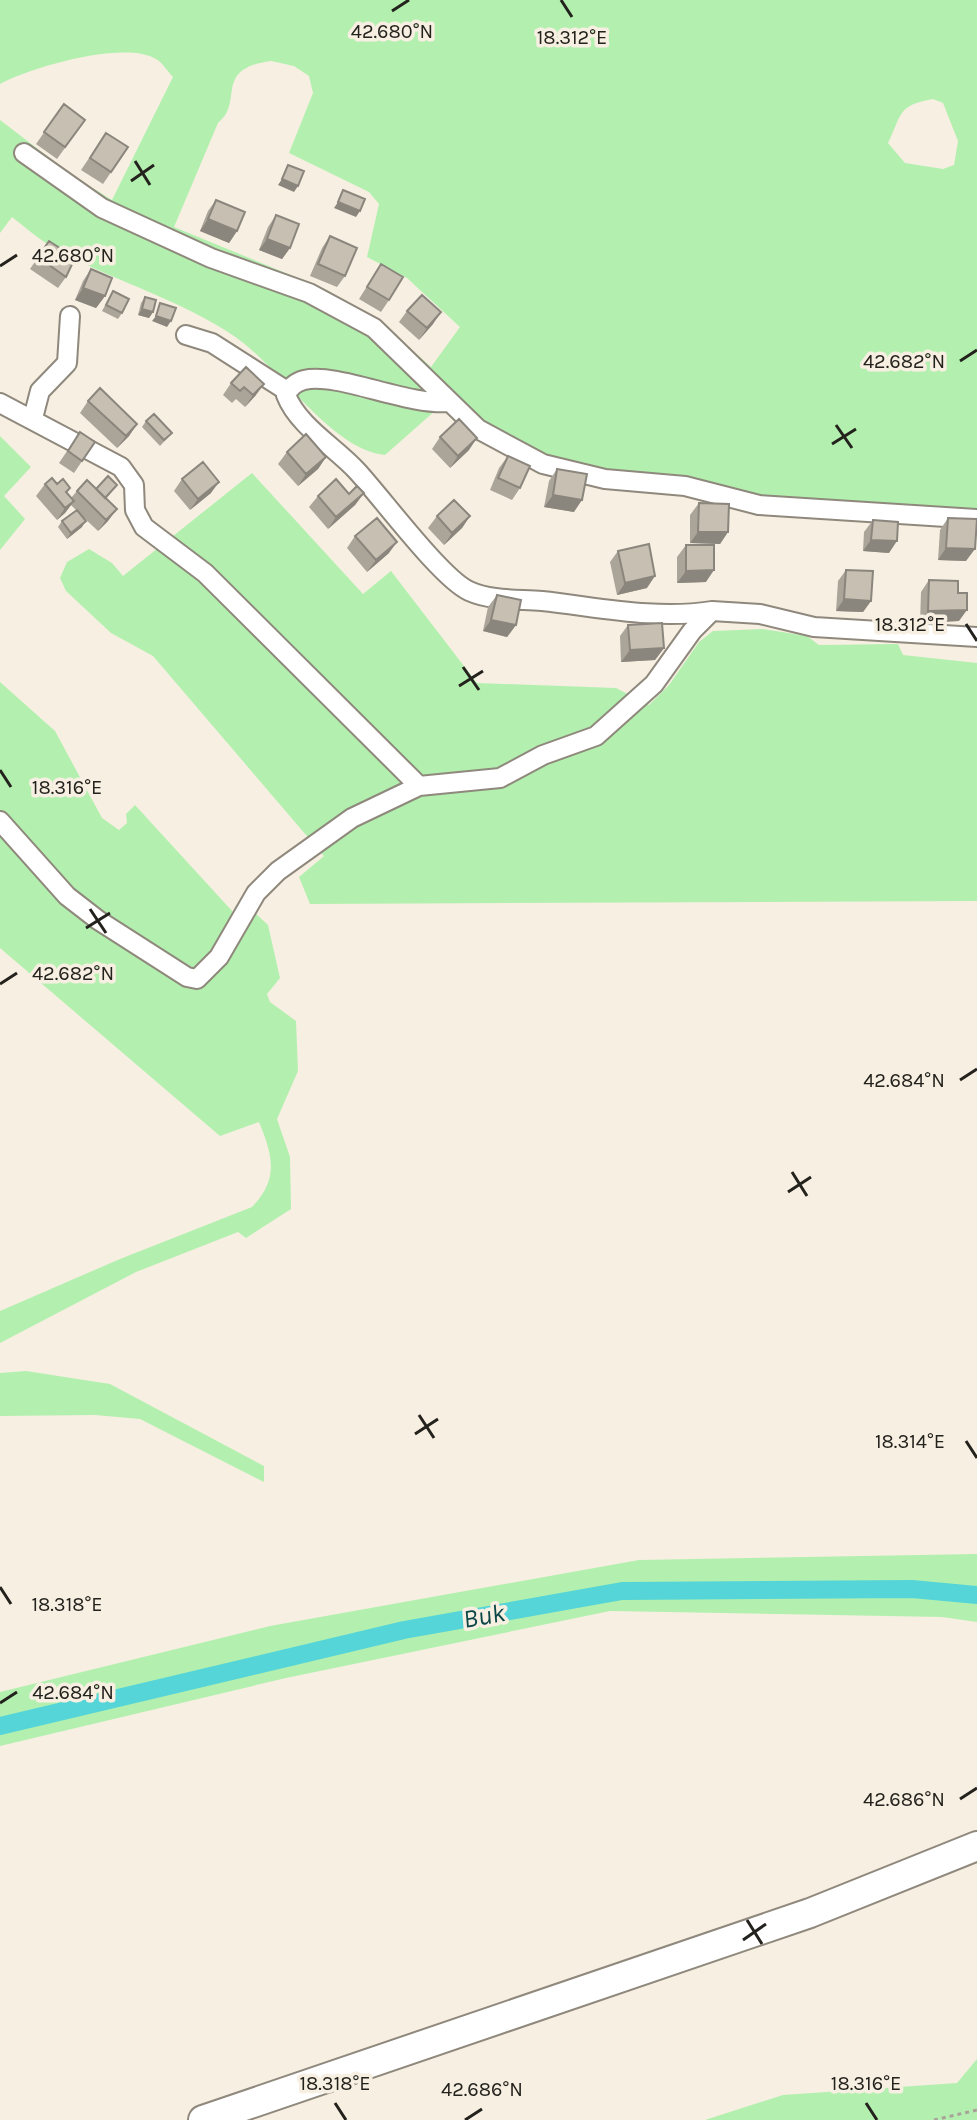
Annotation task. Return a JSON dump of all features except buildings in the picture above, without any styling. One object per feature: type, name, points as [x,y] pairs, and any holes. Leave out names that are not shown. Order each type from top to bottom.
[{"type":"main road","points":[[203,2120],[810,1913],[977,1846]]},
{"type":"street","points":[[24,153],[102,208],[211,258],[309,293],[374,328],[478,429],[509,448],[573,473],[685,486],[759,505],[977,519]]},
{"type":"street","points":[[33,418],[40,391],[67,363],[70,316]]},
{"type":"street","points":[[186,335],[220,348],[287,391]]},
{"type":"street","points":[[287,391],[305,380],[323,380],[415,400],[450,402]]},
{"type":"street","points":[[287,391],[287,400],[317,435],[386,502],[450,578],[469,591],[494,598],[616,611],[681,616],[712,611],[760,614],[814,627],[977,637]]},
{"type":"street","points":[[0,403],[121,467],[134,485],[135,510],[144,527],[205,573],[419,786]]},
{"type":"street","points":[[0,821],[67,896],[98,920],[187,977],[197,979],[219,957],[256,893],[278,871],[352,818],[419,786],[500,778],[543,755],[596,736],[654,684],[692,631],[712,611]]},
{"type":"path","points":[[934,2120],[977,2110]]},
{"type":"green space","points":[[0,0],[977,0],[977,512],[763,500],[608,474],[544,458],[482,426],[453,395],[385,455],[365,450],[345,439],[251,350],[213,323],[57,250],[12,217],[0,233],[0,120],[72,175],[112,200],[173,77],[161,63],[142,54],[101,54],[33,70],[0,84]],"holes":[[[271,61],[294,66],[309,76],[313,93],[289,153],[369,192],[379,204],[367,257],[407,278],[460,327],[431,367],[383,324],[327,290],[174,227],[218,123],[226,115],[235,79],[253,65]],[[933,99],[943,103],[958,141],[954,165],[943,169],[905,163],[888,143],[907,108]]]},
{"type":"green space","points":[[0,436],[31,467],[4,496],[25,519],[0,550]]},
{"type":"green space","points":[[252,473],[363,594],[391,571],[477,683],[616,688],[649,705],[669,685],[699,642],[713,631],[763,629],[807,636],[819,645],[898,644],[903,655],[977,663],[977,901],[310,904],[299,877],[324,856],[153,656],[111,633],[66,591],[60,578],[67,562],[89,549],[112,563],[123,576]]},
{"type":"green space","points":[[0,682],[55,731],[102,818],[119,830],[127,823],[126,814],[135,805],[233,912],[210,952],[198,963],[205,982],[216,975],[255,913],[268,925],[280,978],[267,994],[270,1002],[296,1021],[298,1071],[277,1119],[290,1157],[291,1209],[246,1238],[238,1232],[136,1272],[0,1343],[0,1311],[252,1207],[266,1187],[271,1167],[268,1146],[259,1122],[220,1136],[0,948]]},
{"type":"green space","points":[[26,1371],[110,1384],[264,1466],[264,1482],[140,1419],[95,1415],[0,1416],[0,1373]]},
{"type":"green space","points":[[977,1554],[977,1622],[942,1617],[610,1611],[286,1678],[0,1746],[0,1692],[270,1626],[639,1560]]},
{"type":"green space","points":[[977,2059],[977,2120],[705,2120],[783,2095],[957,2083]]},
{"type":"waterway","name":"Buk","points":[[0,1726],[404,1630],[622,1591],[912,1589],[977,1595]]}]
